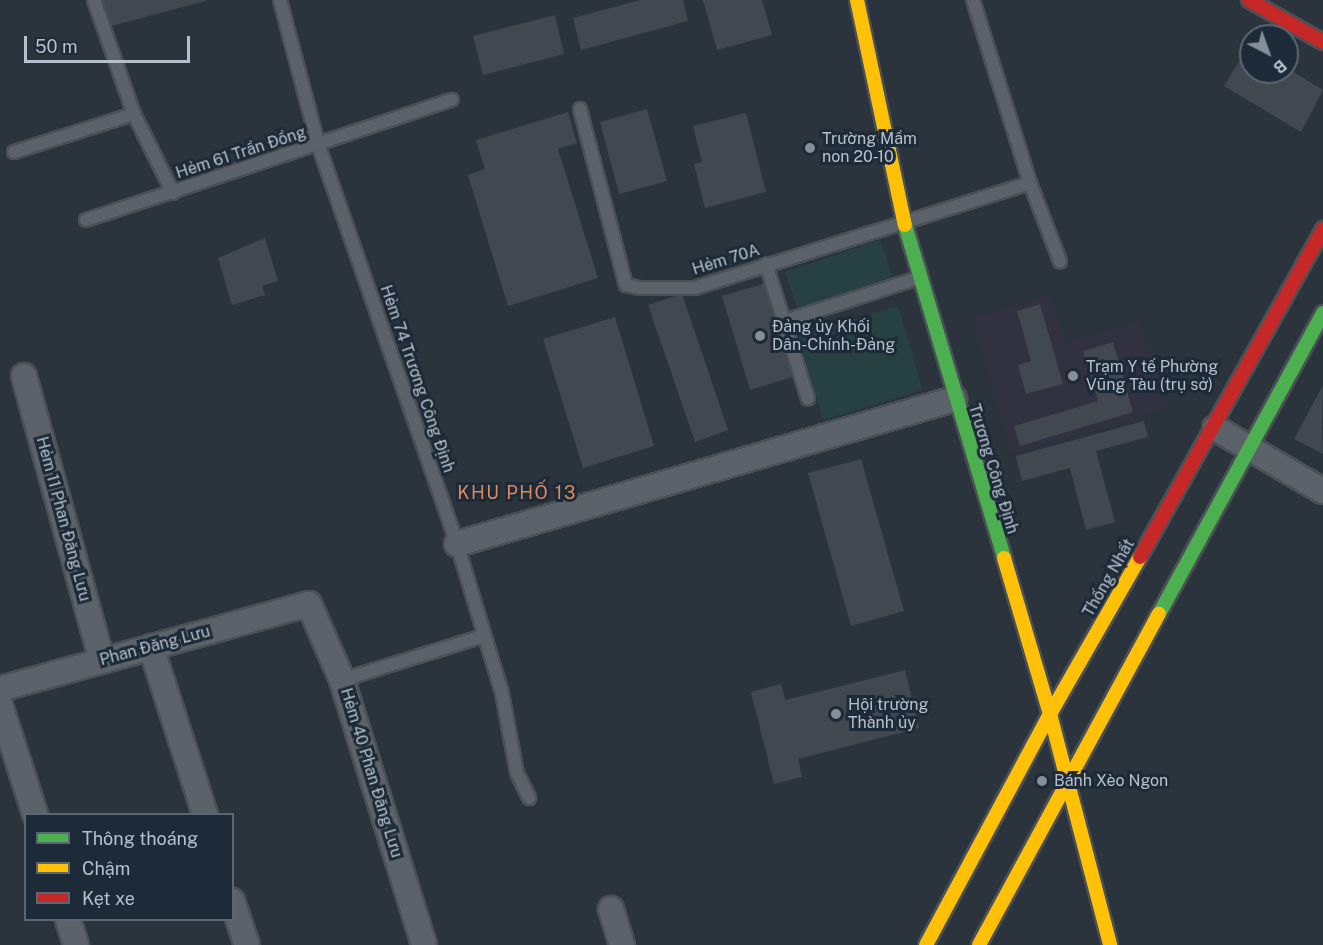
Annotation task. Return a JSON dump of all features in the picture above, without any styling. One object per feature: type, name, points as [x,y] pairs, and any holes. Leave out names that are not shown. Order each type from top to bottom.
[{"type":"main road","name":"Trương Công Định","points":[[856,0],[904,222],[919,278],[1050,714],[1110,945]]},
{"type":"main road","points":[[1249,0],[1323,42]]},
{"type":"main road","name":"Thống Nhất","points":[[926,945],[1050,714],[1215,428],[1323,229]]},
{"type":"main road","points":[[979,945],[1066,779],[1251,449],[1323,313]]},
{"type":"street","name":"Hẻm 11 Phan Đăng Lưu","points":[[24,376],[102,661]]},
{"type":"street","points":[[457,544],[954,399]]},
{"type":"street","points":[[1215,428],[1323,491]]},
{"type":"street","name":"Phan Đăng Lưu","points":[[0,689],[309,604]]},
{"type":"street","name":"Hẻm 40 Phan Đăng Lưu","points":[[309,604],[342,680],[424,945]]},
{"type":"street","points":[[151,647],[205,813]]},
{"type":"street","points":[[0,705],[35,813]]},
{"type":"street","points":[[234,907],[247,945]]},
{"type":"street","points":[[611,909],[622,945]]},
{"type":"street","points":[[68,921],[76,945]]},
{"type":"lane","name":"Hẻm 61 Trần Đồng","points":[[94,0],[134,114],[173,193]]},
{"type":"lane","name":"Hẻm 61 Trần Đồng","points":[[280,0],[318,144]]},
{"type":"lane","points":[[973,0],[1030,183],[1060,261]]},
{"type":"lane","name":"Hẻm 61 Trần Đồng","points":[[86,220],[452,100]]},
{"type":"lane","name":"Hẻm 70A","points":[[580,109],[626,285],[667,290],[695,288],[1030,183]]},
{"type":"lane","points":[[14,152],[134,114]]},
{"type":"lane","name":"Hẻm 74 Trương Công Định","points":[[318,144],[457,544],[502,693],[517,772],[529,798]]},
{"type":"lane","points":[[766,264],[808,399]]},
{"type":"lane","points":[[785,321],[919,278]]},
{"type":"lane","points":[[342,680],[483,636]]},
{"type":"shaded area","name":"Trạm Y tế Phường Vũng Tàu (trụ sở)","points":[[1050,295],[1065,343],[1140,321],[1166,408],[1012,454],[973,318]]},
{"type":"green space","points":[[880,240],[898,293],[803,325],[785,272]]},
{"type":"green space","points":[[898,306],[923,390],[823,420],[799,336]]},
{"type":"building","points":[[101,0],[205,0],[205,1],[108,27]]},
{"type":"building","points":[[640,0],[683,0],[688,21],[581,50],[573,18]]},
{"type":"building","points":[[703,0],[762,0],[772,35],[717,50]]},
{"type":"building","points":[[555,15],[564,54],[483,75],[473,36]]},
{"type":"building","points":[[1239,61],[1239,84],[1299,84],[1299,75],[1323,90],[1301,132],[1224,86]]},
{"type":"building","points":[[647,109],[667,181],[619,194],[600,122]]},
{"type":"building","points":[[568,112],[577,143],[558,149],[598,278],[508,306],[468,175],[485,169],[476,140]]},
{"type":"building","points":[[746,113],[766,192],[705,208],[694,164],[702,162],[693,126]]},
{"type":"building","points":[[265,238],[278,281],[262,286],[265,295],[232,305],[218,258]]},
{"type":"building","name":"Đảng ủy Khối Dân-Chính-Đảng","points":[[770,282],[799,375],[750,390],[722,296]]},
{"type":"building","points":[[682,294],[728,430],[695,442],[648,305]]},
{"type":"building","points":[[1040,304],[1063,384],[1026,394],[1018,365],[1031,361],[1017,311]]},
{"type":"building","points":[[615,317],[654,446],[583,468],[543,339]]},
{"type":"building","points":[[1113,342],[1133,412],[1020,446],[1014,426],[1098,401],[1083,351]]},
{"type":"building","points":[[1323,385],[1322,429],[1323,454],[1294,439]]},
{"type":"building","points":[[1144,421],[1148,437],[1096,451],[1115,522],[1086,530],[1070,468],[1022,481],[1016,456]]},
{"type":"building","points":[[861,459],[904,611],[851,626],[808,473]]},
{"type":"building","name":"Hội trường Thành ủy","points":[[905,670],[919,728],[798,759],[802,777],[774,784],[751,692],[781,684],[785,700]]},
{"type":"traffic: fast","points":[[905,225],[1004,558]]},
{"type":"traffic: fast","points":[[1159,614],[1323,313]]},
{"type":"traffic: slow","points":[[857,0],[905,225]]},
{"type":"traffic: slow","points":[[926,945],[1050,714],[1140,557]]},
{"type":"traffic: slow","points":[[1004,558],[1050,714],[1110,945]]},
{"type":"traffic: slow","points":[[979,945],[1159,614]]},
{"type":"traffic: jam","points":[[1249,0],[1323,42]]},
{"type":"traffic: jam","points":[[1140,557],[1323,229]]},
{"type":"place","name":"Trường Mầm non 20-10","points":[[810,148]]},
{"type":"place","name":"Đảng ủy Khối Dân-Chính-Đảng","points":[[760,336]]},
{"type":"place","name":"Trạm Y tế Phường Vũng Tàu (trụ sở)","points":[[1073,376]]},
{"type":"place","name":"Hội trường Thành ủy","points":[[836,714]]},
{"type":"place","name":"Bánh Xèo Ngon","points":[[1042,781]]},
{"type":"district","name":"KHU PHỐ 13","points":[[517,493]]}]
